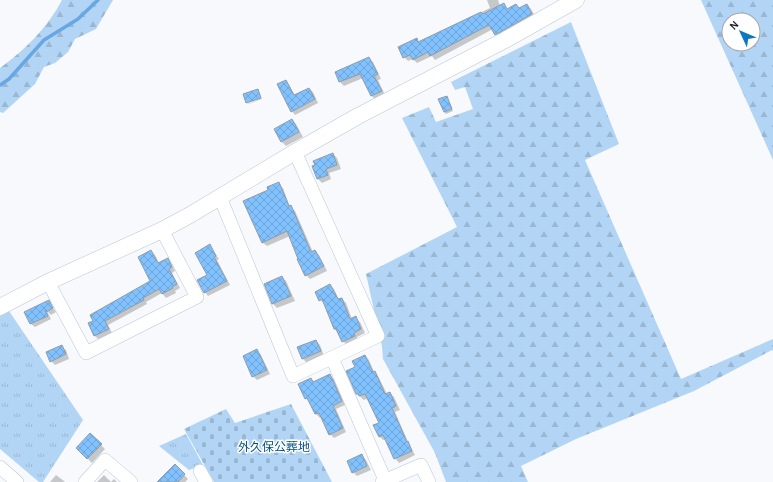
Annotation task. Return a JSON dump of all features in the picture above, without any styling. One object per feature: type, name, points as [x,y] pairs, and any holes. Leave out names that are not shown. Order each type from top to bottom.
[{"type":"street","points":[[0,307],[48,282],[162,230],[358,116],[505,40],[576,0]]},
{"type":"street","points":[[220,197],[293,376],[378,336],[295,152]]},
{"type":"street","points":[[48,282],[86,353],[197,297],[162,230]]},
{"type":"street","points":[[332,358],[384,481],[421,465],[429,482]]},
{"type":"street","points":[[85,482],[105,460],[131,482]]},
{"type":"street","points":[[0,467],[17,482]]},
{"type":"green space","points":[[62,0],[113,0],[96,29],[75,39],[68,52],[55,63],[44,67],[35,84],[3,113],[0,112],[0,68],[27,46],[43,29]]},
{"type":"green space","points":[[701,0],[773,0],[773,160],[724,52],[761,52],[761,12],[721,12],[721,44]]},
{"type":"green space","points":[[571,22],[619,144],[585,160],[681,379],[773,339],[773,351],[772,350],[694,391],[576,439],[521,466],[528,482],[446,482],[435,453],[383,359],[382,346],[366,274],[457,227],[402,118],[429,107],[436,122],[473,109],[465,87],[455,90],[451,82]]},
{"type":"green space","points":[[9,311],[83,420],[43,482],[39,482],[0,449],[0,316]]},
{"type":"green space","name":"外久保公葬地","points":[[291,404],[332,482],[214,482],[184,429],[226,409],[235,423]]},
{"type":"green space","points":[[186,434],[203,465],[189,470],[159,446]]},
{"type":"building","points":[[504,3],[507,9],[516,4],[519,8],[527,4],[532,14],[495,35],[489,25],[430,56],[428,52],[413,60],[410,55],[403,58],[398,47],[417,38],[418,42],[481,12],[483,14]]},
{"type":"building","points":[[369,57],[378,74],[374,76],[382,91],[371,96],[360,74],[339,82],[335,72]]},
{"type":"building","points":[[286,80],[294,95],[309,88],[315,99],[291,112],[277,84]]},
{"type":"building","points":[[258,89],[261,98],[246,103],[243,94]]},
{"type":"building","points":[[447,96],[452,109],[444,112],[438,99]]},
{"type":"building","points":[[292,119],[299,132],[281,142],[274,129]]},
{"type":"building","points":[[333,153],[337,165],[326,169],[328,175],[317,179],[312,166],[315,165],[313,161]]},
{"type":"building","points":[[279,182],[289,206],[291,205],[311,252],[315,250],[324,266],[305,276],[287,231],[262,243],[243,201],[268,190],[267,187]]},
{"type":"building","points":[[210,244],[216,256],[214,257],[227,281],[204,293],[197,280],[207,275],[195,253]]},
{"type":"building","points":[[151,250],[158,263],[168,258],[172,267],[169,269],[177,284],[162,294],[159,289],[143,298],[144,300],[105,321],[109,329],[94,336],[88,323],[93,321],[90,315],[150,281],[138,257]]},
{"type":"building","points":[[282,276],[291,296],[272,304],[264,284]]},
{"type":"building","points":[[330,284],[338,299],[342,298],[350,319],[356,316],[361,329],[354,333],[355,336],[342,342],[336,329],[334,329],[322,299],[319,301],[315,292]]},
{"type":"building","points":[[49,300],[53,308],[46,312],[48,316],[30,324],[24,312]]},
{"type":"building","points":[[316,340],[321,351],[302,359],[297,347]]},
{"type":"building","points":[[62,345],[66,354],[50,362],[46,352]]},
{"type":"building","points":[[257,349],[267,370],[252,377],[243,356]]},
{"type":"building","points":[[365,355],[373,372],[375,371],[385,394],[390,392],[396,406],[392,408],[412,451],[394,459],[383,435],[379,437],[373,425],[379,423],[365,394],[359,396],[356,394],[346,371],[355,367],[352,361]]},
{"type":"building","points":[[330,374],[342,401],[333,406],[343,428],[329,435],[319,413],[315,414],[307,398],[305,399],[298,384],[311,378],[313,382]]},
{"type":"building","points":[[90,433],[102,444],[87,459],[76,448]]},
{"type":"building","points":[[362,454],[367,466],[352,473],[347,461]]},
{"type":"building","points":[[175,464],[185,474],[178,482],[157,482]]},
{"type":"waterway","points":[[0,85],[9,79],[44,40],[78,19],[98,0]]}]
